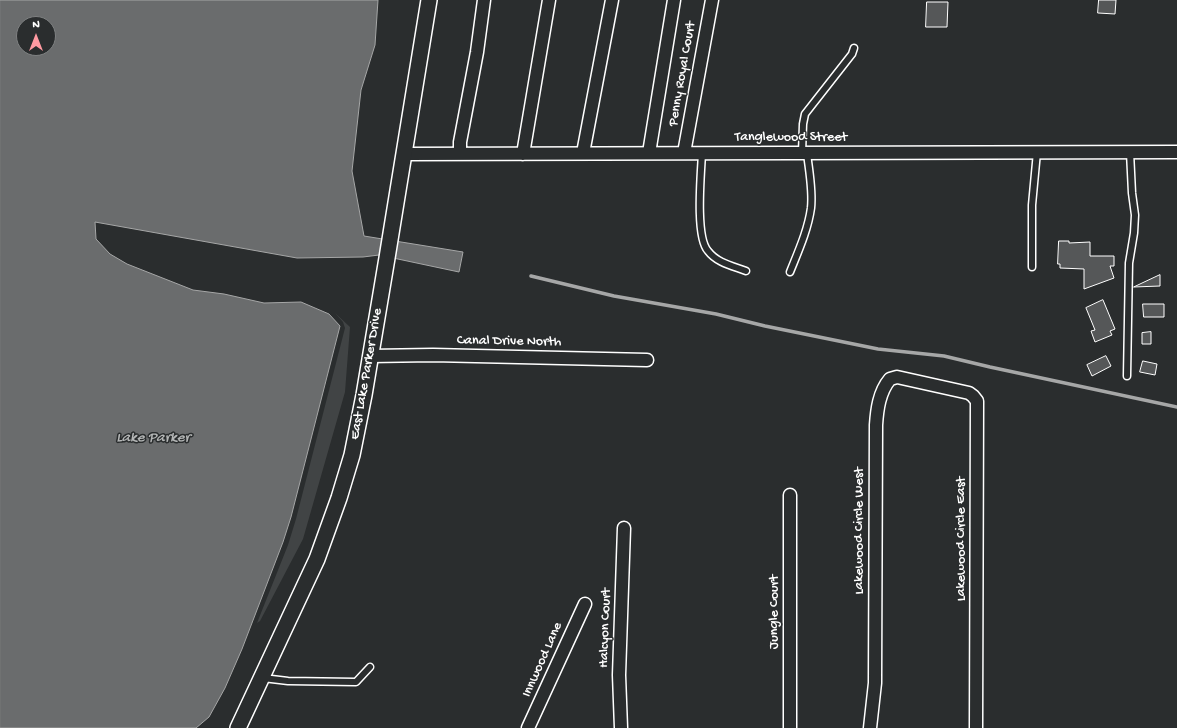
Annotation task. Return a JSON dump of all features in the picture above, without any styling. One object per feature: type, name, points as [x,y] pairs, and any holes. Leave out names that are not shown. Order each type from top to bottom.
[{"type":"street","name":"East Lake Parker Drive","points":[[238,728],[317,559],[339,498],[356,435],[391,238],[429,0]]},
{"type":"street","points":[[460,154],[460,142],[477,52],[484,0]]},
{"type":"street","points":[[522,154],[549,0]]},
{"type":"street","points":[[583,153],[612,0]]},
{"type":"street","points":[[649,153],[674,0]]},
{"type":"street","name":"Penny Royal Court","points":[[684,153],[712,0]]},
{"type":"street","name":"Tanglewood Street","points":[[404,154],[1177,152]]},
{"type":"street","name":"Canal Drive North","points":[[370,356],[433,355],[647,360]]},
{"type":"street","name":"Lakewood Circle West","points":[[870,728],[875,683],[877,410],[886,383],[893,378],[897,377],[931,385]]},
{"type":"street","name":"Lakewood Circle East","points":[[931,385],[969,393],[974,396],[977,402],[976,728]]},
{"type":"street","name":"Jungle Court","points":[[790,495],[790,728]]},
{"type":"street","name":"Halcyon Court","points":[[621,728],[619,674],[624,528]]},
{"type":"street","name":"Innwood Lane","points":[[528,728],[585,604]]},
{"type":"lane","points":[[790,272],[806,228],[811,208],[811,178],[805,153],[803,124],[805,114],[852,54],[854,48]]},
{"type":"lane","points":[[1032,267],[1032,204],[1037,152]]},
{"type":"lane","points":[[1127,376],[1129,263],[1134,233],[1135,215],[1132,193],[1130,152]]},
{"type":"lane","points":[[702,153],[700,195],[701,235],[705,249],[721,262],[746,271]]},
{"type":"lane","points":[[261,678],[288,681],[356,682],[370,667]]},
{"type":"shaded area","points":[[335,313],[350,327],[345,392],[303,539],[260,621],[257,623],[288,545],[296,519],[345,328],[343,322]]},
{"type":"water","name":"Lake Parker","points":[[0,0],[378,0],[375,45],[361,90],[352,171],[364,236],[463,252],[459,272],[379,255],[363,257],[297,258],[95,222],[96,239],[110,254],[127,264],[193,290],[224,294],[264,303],[301,302],[329,314],[340,326],[291,517],[283,542],[242,649],[225,688],[209,717],[196,728],[0,728]]},
{"type":"building","points":[[1099,0],[1116,0],[1115,14],[1098,13]]},
{"type":"building","points":[[927,2],[948,2],[947,27],[926,27]]},
{"type":"building","points":[[1059,241],[1069,241],[1069,243],[1090,242],[1090,256],[1114,256],[1114,266],[1110,266],[1114,278],[1084,289],[1084,269],[1060,268],[1060,264],[1058,264]]},
{"type":"building","points":[[1160,275],[1160,286],[1134,287]]},
{"type":"building","points":[[1103,300],[1115,329],[1110,331],[1112,335],[1095,342],[1091,331],[1095,330],[1086,308]]},
{"type":"building","points":[[1143,304],[1164,304],[1164,317],[1144,317]]},
{"type":"building","points":[[1151,332],[1151,344],[1142,344],[1142,333]]},
{"type":"building","points":[[1106,356],[1111,366],[1092,376],[1087,365]]},
{"type":"building","points":[[1143,361],[1157,364],[1155,375],[1140,372]]},
{"type":"waterway","points":[[531,276],[614,296],[716,314],[765,326],[878,349],[944,356],[1177,407]]}]
